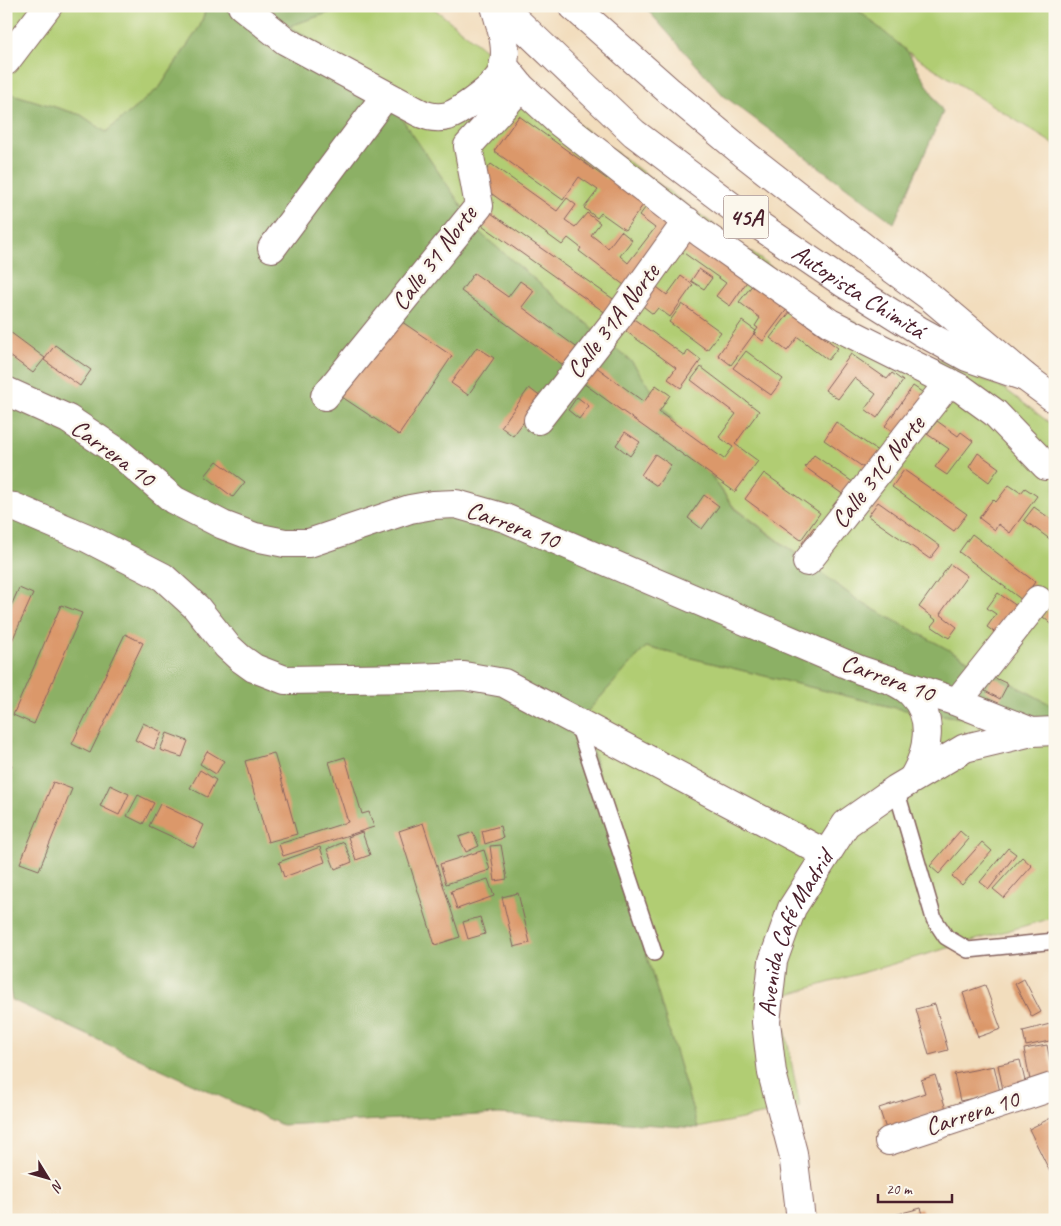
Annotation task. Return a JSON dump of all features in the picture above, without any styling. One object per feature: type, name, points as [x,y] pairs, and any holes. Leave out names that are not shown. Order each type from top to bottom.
[{"type":"main road","points":[[6,61],[48,6]]},
{"type":"main road","points":[[242,6],[286,41],[427,116],[436,118],[458,112],[494,84],[500,76],[504,66],[505,55],[495,6]]},
{"type":"main road","name":"Autopista Chimitá","points":[[501,6],[634,133],[732,207],[845,284],[920,331],[968,357],[1025,377]]},
{"type":"main road","name":"Autopista Chimitá","points":[[573,6],[668,90],[747,156],[929,296],[1025,377],[1055,399]]},
{"type":"main road","points":[[504,66],[521,87],[560,123],[687,222],[830,323],[962,389],[995,413],[1046,466]]},
{"type":"main road","name":"Calle 31 Norte","points":[[325,396],[479,206],[468,146],[521,87]]},
{"type":"main road","points":[[272,248],[386,94]]},
{"type":"main road","name":"Calle 31A Norte","points":[[538,420],[616,320],[687,222]]},
{"type":"main road","name":"Calle 31C Norte","points":[[807,562],[949,382]]},
{"type":"main road","name":"Carrera 10","points":[[6,391],[68,419],[118,452],[174,500],[223,525],[255,537],[285,543],[309,543],[410,509],[456,504],[505,518],[860,670],[1043,731]]},
{"type":"main road","points":[[6,506],[14,507],[87,538],[163,577],[196,606],[227,646],[254,668],[269,675],[285,680],[464,676],[504,683],[826,854]]},
{"type":"main road","points":[[957,702],[1038,600]]},
{"type":"main road","points":[[893,681],[914,695],[922,709],[926,724],[926,752],[920,766],[904,783]]},
{"type":"main road","name":"Avenida Café Madrid","points":[[801,1220],[793,1153],[772,1073],[766,1022],[774,961],[792,908],[846,824],[904,783],[965,748],[1043,731]]},
{"type":"main road","name":"Carrera 10","points":[[889,1141],[1055,1086]]},
{"type":"lane","points":[[578,722],[654,953]]},
{"type":"lane","points":[[904,783],[934,918],[946,937],[968,950],[1055,941]]},
{"type":"green space","points":[[6,6],[207,6],[200,26],[160,87],[106,132],[81,115],[9,93],[6,95]]},
{"type":"green space","points":[[207,6],[348,6],[290,26],[376,81],[480,233],[632,362],[733,507],[860,602],[1055,707],[1055,731],[900,709],[646,647],[585,714],[613,843],[698,1128],[499,1114],[282,1125],[12,1000],[6,974],[6,95],[9,93],[81,115],[106,132],[160,87],[200,26]]},
{"type":"green space","points":[[348,6],[431,6],[579,125],[832,312],[1005,389],[1055,427],[1055,707],[860,602],[733,506],[632,362],[480,233],[376,81],[289,26]]},
{"type":"green space","points":[[644,6],[853,6],[908,52],[943,112],[894,223],[724,96]]},
{"type":"green space","points":[[853,6],[1055,6],[1055,145],[908,52]]},
{"type":"green space","points":[[646,647],[900,709],[1055,731],[1055,917],[779,997],[800,1107],[698,1128],[613,843],[585,714]]},
{"type":"building","points":[[519,116],[607,179],[609,176],[648,198],[625,230],[601,213],[597,218],[584,208],[598,190],[579,177],[563,200],[494,151]]},
{"type":"building","points":[[491,164],[557,211],[567,198],[576,205],[565,220],[575,227],[587,213],[600,223],[591,235],[608,248],[621,231],[632,240],[620,256],[628,263],[655,228],[639,216],[649,203],[677,225],[628,288],[579,251],[581,248],[568,238],[562,245],[477,183]]},
{"type":"building","points":[[488,211],[619,303],[610,316],[479,223]]},
{"type":"building","points":[[692,236],[753,273],[730,306],[716,296],[726,283],[681,251]]},
{"type":"building","points":[[699,269],[712,278],[704,289],[691,281]]},
{"type":"building","points":[[474,273],[508,297],[520,281],[534,291],[522,307],[583,352],[570,370],[461,291]]},
{"type":"building","points":[[681,276],[693,285],[670,317],[658,308],[653,314],[639,303],[653,284],[667,295]]},
{"type":"building","points":[[754,283],[794,300],[763,341],[754,334],[758,328],[755,326],[760,318],[739,302]]},
{"type":"building","points":[[682,304],[721,332],[707,350],[669,322]]},
{"type":"building","points":[[790,312],[838,348],[828,360],[798,337],[787,351],[770,338]]},
{"type":"building","points":[[392,315],[452,356],[399,435],[339,395]]},
{"type":"building","points":[[631,317],[685,356],[688,350],[701,360],[681,388],[668,379],[676,368],[623,329]]},
{"type":"building","points":[[742,321],[756,331],[731,365],[718,355]]},
{"type":"building","points":[[6,329],[45,358],[33,373],[6,353]]},
{"type":"building","points":[[55,345],[91,370],[80,386],[44,360]]},
{"type":"building","points":[[477,347],[494,358],[468,395],[451,383]]},
{"type":"building","points":[[746,351],[783,379],[771,395],[733,368]]},
{"type":"building","points":[[851,354],[887,379],[892,373],[903,381],[877,418],[865,409],[876,394],[854,378],[838,399],[825,390]]},
{"type":"building","points":[[595,366],[644,402],[656,385],[670,395],[659,412],[724,459],[733,447],[719,437],[736,414],[691,380],[701,367],[759,411],[735,444],[758,461],[735,492],[583,383]]},
{"type":"building","points":[[913,386],[928,396],[900,436],[885,426]]},
{"type":"building","points":[[529,388],[542,398],[513,436],[501,427]]},
{"type":"building","points":[[577,397],[589,406],[579,419],[568,410]]},
{"type":"building","points":[[937,421],[958,436],[961,432],[973,441],[947,475],[935,467],[949,449],[927,434]]},
{"type":"building","points":[[836,422],[882,454],[870,472],[824,440]]},
{"type":"building","points":[[625,432],[640,442],[630,456],[616,445]]},
{"type":"building","points":[[978,453],[999,468],[989,482],[969,467]]},
{"type":"building","points":[[655,454],[671,465],[657,486],[641,475]]},
{"type":"building","points":[[814,455],[857,485],[848,498],[805,467]]},
{"type":"building","points":[[217,461],[245,482],[233,497],[205,476]]},
{"type":"building","points":[[904,470],[967,514],[954,531],[892,487]]},
{"type":"building","points":[[764,473],[820,513],[801,540],[745,499]]},
{"type":"building","points":[[1009,485],[1021,493],[1025,488],[1037,496],[1010,533],[998,524],[995,530],[979,518],[993,499],[996,502]]},
{"type":"building","points":[[704,495],[719,506],[702,529],[688,518]]},
{"type":"building","points":[[878,502],[940,546],[930,559],[868,516]]},
{"type":"building","points":[[1034,507],[1055,522],[1055,543],[1024,520]]},
{"type":"building","points":[[814,527],[822,534],[810,549],[802,543]]},
{"type":"building","points":[[972,534],[1035,582],[1022,600],[959,552]]},
{"type":"building","points":[[950,564],[967,576],[940,614],[957,627],[949,638],[931,626],[936,620],[919,607]]},
{"type":"building","points":[[19,588],[33,594],[6,654],[6,617]]},
{"type":"building","points":[[998,593],[1024,611],[1000,636],[987,627],[996,614],[987,608]]},
{"type":"building","points":[[1055,601],[1055,627],[1043,617]]},
{"type":"building","points":[[61,605],[82,613],[34,724],[13,715]]},
{"type":"building","points":[[125,634],[143,643],[90,753],[72,744]]},
{"type":"building","points":[[993,677],[1008,684],[1000,699],[985,691]]},
{"type":"building","points":[[143,723],[162,732],[154,749],[135,740]]},
{"type":"building","points":[[167,733],[188,741],[182,757],[160,750]]},
{"type":"building","points":[[207,751],[224,761],[216,774],[200,764]]},
{"type":"building","points":[[274,753],[297,834],[268,842],[245,761]]},
{"type":"building","points":[[345,757],[362,814],[369,812],[374,827],[283,856],[279,844],[348,822],[329,762]]},
{"type":"building","points":[[6,763],[12,765],[6,778]]},
{"type":"building","points":[[200,770],[216,780],[207,797],[190,788]]},
{"type":"building","points":[[53,782],[72,789],[39,870],[20,863]]},
{"type":"building","points":[[110,785],[129,794],[119,815],[100,806]]},
{"type":"building","points":[[138,795],[154,803],[143,824],[127,816]]},
{"type":"building","points":[[160,804],[204,825],[194,847],[149,826]]},
{"type":"building","points":[[423,823],[460,937],[435,945],[399,831]]},
{"type":"building","points":[[500,826],[503,838],[485,844],[482,831]]},
{"type":"building","points":[[960,831],[969,839],[939,874],[930,866]]},
{"type":"building","points":[[362,832],[370,855],[356,860],[348,837]]},
{"type":"building","points":[[473,832],[479,846],[466,852],[459,837]]},
{"type":"building","points":[[344,842],[352,862],[335,869],[327,849]]},
{"type":"building","points":[[982,842],[992,851],[962,885],[952,876]]},
{"type":"building","points":[[501,845],[507,879],[495,881],[490,846]]},
{"type":"building","points":[[320,847],[325,862],[284,877],[279,862]]},
{"type":"building","points":[[1008,848],[1016,854],[989,889],[980,882]]},
{"type":"building","points":[[484,850],[490,870],[446,884],[440,864]]},
{"type":"building","points":[[1022,857],[1032,866],[1004,898],[993,889]]},
{"type":"building","points":[[488,879],[494,896],[457,909],[451,891]]},
{"type":"building","points":[[518,893],[530,943],[514,947],[502,897]]},
{"type":"building","points":[[480,917],[485,934],[468,939],[463,922]]},
{"type":"building","points":[[1024,979],[1041,1012],[1032,1017],[1015,984]]},
{"type":"building","points":[[985,985],[1001,1029],[978,1037],[963,993]]},
{"type":"building","points":[[935,1004],[948,1050],[929,1055],[916,1009]]},
{"type":"building","points":[[1050,1024],[1054,1040],[1026,1046],[1023,1031]]},
{"type":"building","points":[[1047,1045],[1054,1081],[1031,1085],[1024,1049]]},
{"type":"building","points":[[1020,1060],[1026,1085],[1003,1090],[998,1065]]},
{"type":"building","points":[[994,1066],[1000,1092],[960,1101],[954,1074]]},
{"type":"building","points":[[935,1075],[946,1109],[886,1129],[879,1108],[925,1093],[921,1080]]},
{"type":"building","points":[[1055,1116],[1055,1182],[1029,1129]]},
{"type":"building","points":[[921,1208],[925,1220],[895,1220],[894,1215]]}]
